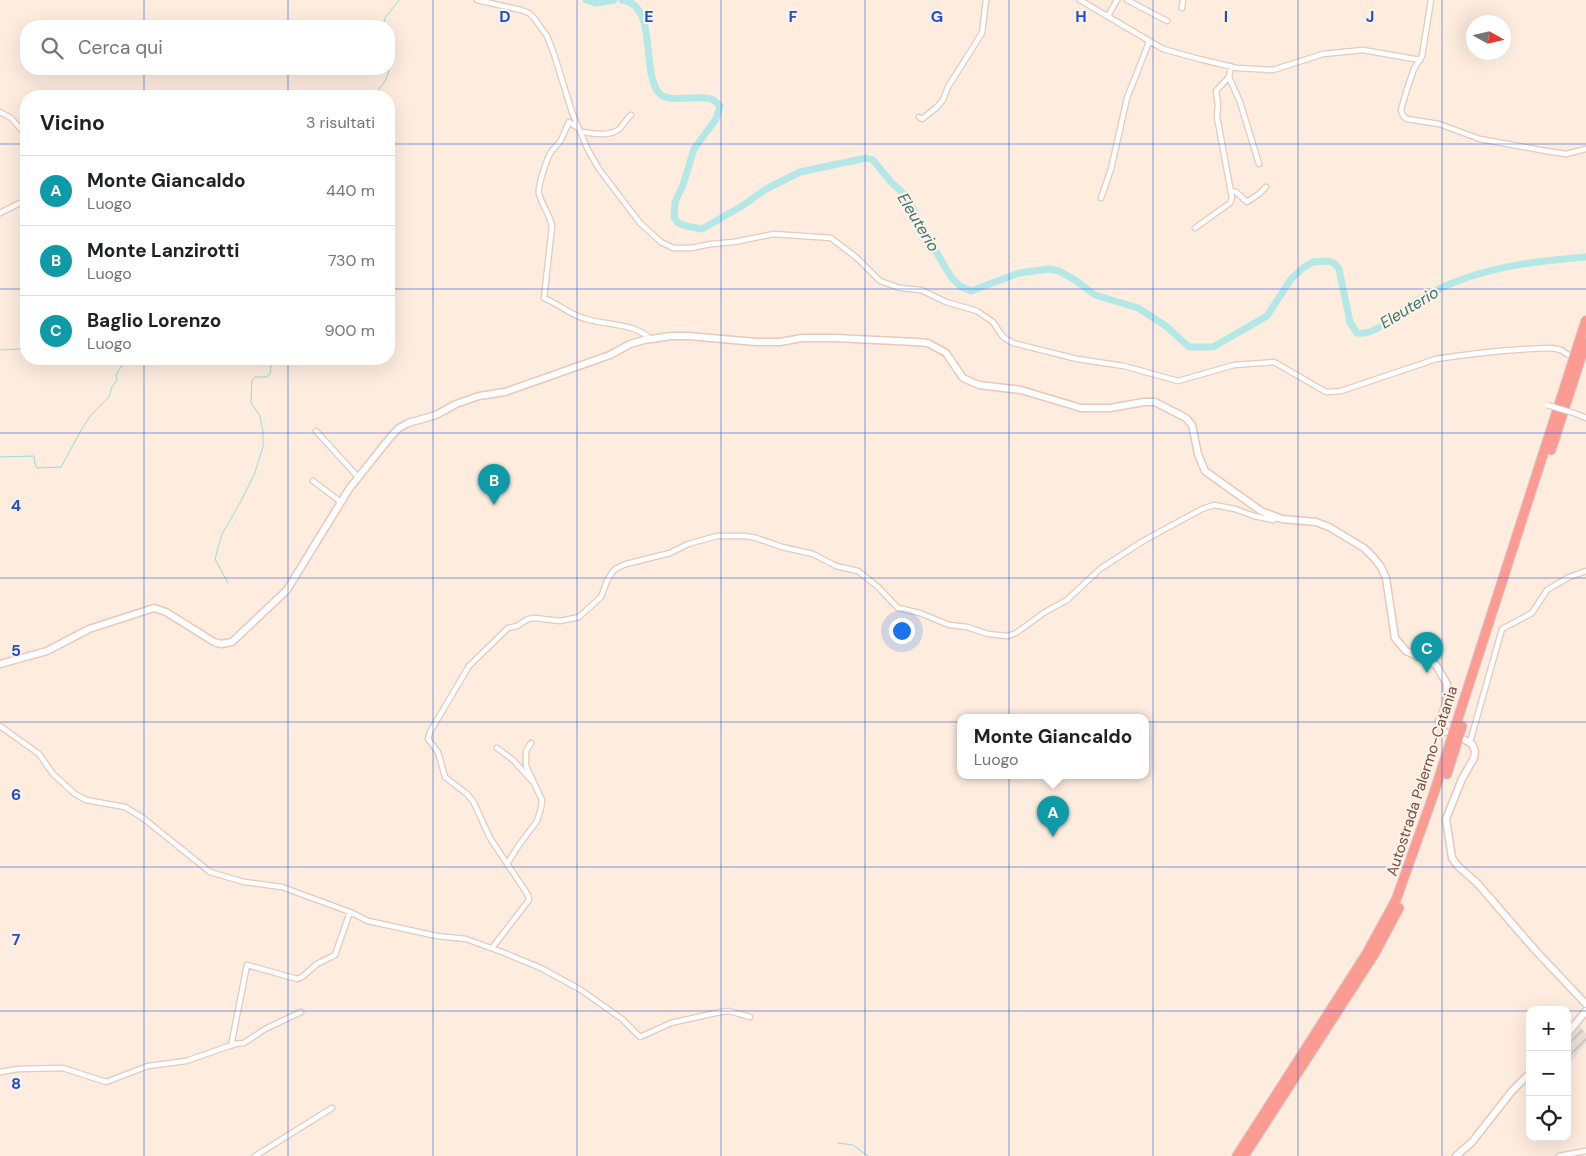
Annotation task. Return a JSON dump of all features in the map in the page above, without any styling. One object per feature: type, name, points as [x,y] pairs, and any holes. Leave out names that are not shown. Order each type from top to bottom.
[{"type":"highway","points":[[1569,384],[1586,320]]},
{"type":"highway","points":[[1569,384],[1586,342]]},
{"type":"highway","name":"Autostrada Palermo-Catania","points":[[1237,1156],[1368,953],[1396,900],[1436,786],[1569,384]]},
{"type":"highway","name":"Autostrada Palermo-Catania","points":[[1244,1156],[1375,952],[1402,901],[1446,774],[1569,384]]},
{"type":"street","points":[[477,0],[521,10],[529,13],[534,18],[546,36],[554,54],[572,112],[587,148],[606,180],[640,223],[661,242],[673,248],[691,248],[774,234],[831,238],[857,258],[880,281],[900,288],[921,290],[946,302],[977,311],[993,322],[1003,338],[1013,343],[1077,359],[1124,366],[1178,380],[1234,365],[1274,362],[1326,392],[1341,391],[1436,359],[1478,353],[1552,348],[1561,350],[1584,366]]},
{"type":"street","points":[[919,117],[922,119],[938,108],[979,38],[984,27],[986,0]]},
{"type":"street","points":[[1080,0],[1163,49],[1231,66],[1273,70],[1323,54],[1363,50],[1420,60]]},
{"type":"street","points":[[1127,0],[1167,21]]},
{"type":"street","points":[[1182,8],[1183,0]]},
{"type":"street","points":[[1431,0],[1422,56],[1411,78],[1401,110],[1403,116],[1408,119],[1439,124],[1480,138],[1546,151],[1566,154],[1586,149]]},
{"type":"street","points":[[1108,16],[1115,2]]},
{"type":"street","points":[[1101,198],[1111,169],[1127,98],[1149,42]]},
{"type":"street","points":[[1195,228],[1230,203],[1231,191],[1216,117],[1218,105],[1216,91],[1228,77],[1231,66]]},
{"type":"street","points":[[1228,77],[1240,102],[1259,164]]},
{"type":"street","points":[[0,112],[11,118],[20,128]]},
{"type":"street","points":[[631,114],[619,129],[603,134],[581,130],[569,122],[562,139],[551,152],[538,188],[552,226],[544,298],[557,303],[564,310],[576,316],[588,320],[625,326],[646,335],[650,339]]},
{"type":"street","points":[[1231,191],[1236,192],[1247,202],[1266,187]]},
{"type":"street","points":[[0,213],[20,203]]},
{"type":"street","points":[[0,664],[47,651],[89,629],[154,608],[166,612],[214,642],[221,644],[232,642],[287,590],[341,502],[358,477],[392,435],[408,423],[436,415],[456,404],[469,399],[503,393],[610,355],[630,344],[650,339],[688,336],[756,342],[780,342],[802,338],[835,338],[928,343],[946,353],[963,378],[979,385],[1021,390],[1081,408],[1110,408],[1155,402],[1186,418],[1192,425],[1198,454],[1205,470],[1261,511],[1277,518],[1323,524],[1364,548],[1374,558],[1386,578],[1395,638],[1406,652],[1436,665],[1447,684],[1447,702],[1439,721],[1440,726],[1445,732]]},
{"type":"street","points":[[1547,406],[1586,418]]},
{"type":"street","points":[[316,431],[358,477]]},
{"type":"street","points":[[313,481],[341,502]]},
{"type":"street","points":[[492,948],[529,900],[528,895],[490,838],[473,801],[445,777],[438,752],[428,739],[430,732],[442,715],[469,666],[508,628],[517,626],[528,619],[560,621],[579,618],[601,597],[607,581],[617,568],[638,560],[670,553],[688,544],[718,536],[756,538],[782,547],[814,554],[836,566],[858,571],[878,587],[898,608],[920,613],[949,625],[967,627],[988,634],[1008,636],[1016,633],[1044,612],[1066,600],[1100,569],[1143,541],[1202,509],[1214,505],[1235,509],[1265,519],[1273,520],[1277,518]]},
{"type":"street","points":[[1586,571],[1547,590],[1532,613],[1502,629],[1467,741],[1472,744],[1475,751],[1474,758],[1462,779],[1446,819],[1452,858],[1458,866],[1478,884],[1535,950],[1586,1004]]},
{"type":"street","points":[[0,726],[39,754],[53,774],[75,794],[86,800],[125,807],[143,818],[210,872],[244,882],[282,886],[350,912],[368,921],[438,936],[466,939],[492,948],[540,968],[581,990],[622,1019],[640,1037],[671,1023],[720,1012],[729,1011],[750,1017]]},
{"type":"street","points":[[507,864],[537,821],[541,808],[542,800],[526,766],[525,756],[530,743]]},
{"type":"street","points":[[497,748],[513,760],[533,782]]},
{"type":"street","points":[[231,1046],[247,965],[296,979],[302,977],[317,964],[335,955],[350,912]]},
{"type":"street","points":[[1571,1029],[1586,1011]]},
{"type":"street","points":[[0,1072],[18,1069],[62,1068],[106,1082],[148,1066],[186,1061],[244,1043],[265,1029],[301,1012]]},
{"type":"street","points":[[1456,1156],[1472,1142],[1526,1076]]},
{"type":"street","points":[[256,1156],[332,1108]]},
{"type":"street","points":[[1559,1156],[1586,1152]]},
{"type":"shaded area","points":[[1578,1024],[1586,1034],[1586,1043],[1571,1062],[1571,1051],[1571,1033]]},
{"type":"waterway","points":[[384,20],[399,0]]},
{"type":"waterway","name":"Eleuterio","points":[[586,0],[596,3],[614,0]]},
{"type":"waterway","name":"Eleuterio","points":[[622,0],[633,4],[640,13],[645,25],[650,68],[658,92],[662,96],[675,99],[711,99],[720,106],[716,119],[694,149],[683,185],[675,202],[674,217],[678,223],[686,226],[702,229],[742,206],[766,189],[800,172],[866,158],[873,160],[891,182],[905,195],[915,212],[920,229],[931,243],[951,277],[960,286],[971,291],[1019,273],[1049,269],[1059,271],[1095,295],[1138,308],[1166,326],[1189,347],[1213,347],[1267,316],[1291,279],[1304,267],[1313,262],[1328,261],[1334,263],[1339,269],[1350,322],[1357,333],[1364,333],[1384,324],[1429,294],[1455,282],[1510,266],[1586,257]]},
{"type":"waterway","points":[[378,90],[388,75]]},
{"type":"waterway","points":[[0,350],[20,349]]},
{"type":"waterway","points":[[0,457],[34,456],[37,468],[61,467],[91,415],[109,397],[112,387],[117,380],[116,375],[122,365]]},
{"type":"waterway","points":[[228,583],[215,559],[222,534],[254,475],[263,447],[260,416],[251,403],[252,380],[255,377],[266,377],[270,374],[271,365]]},
{"type":"waterway","points":[[838,1143],[853,1145],[868,1156]]},
{"type":"place","name":"Monte Lanzirotti","points":[[494,505]]},
{"type":"place","name":"Baglio Lorenzo","points":[[1427,673]]},
{"type":"place","name":"Monte Giancaldo","points":[[1053,837]]}]
